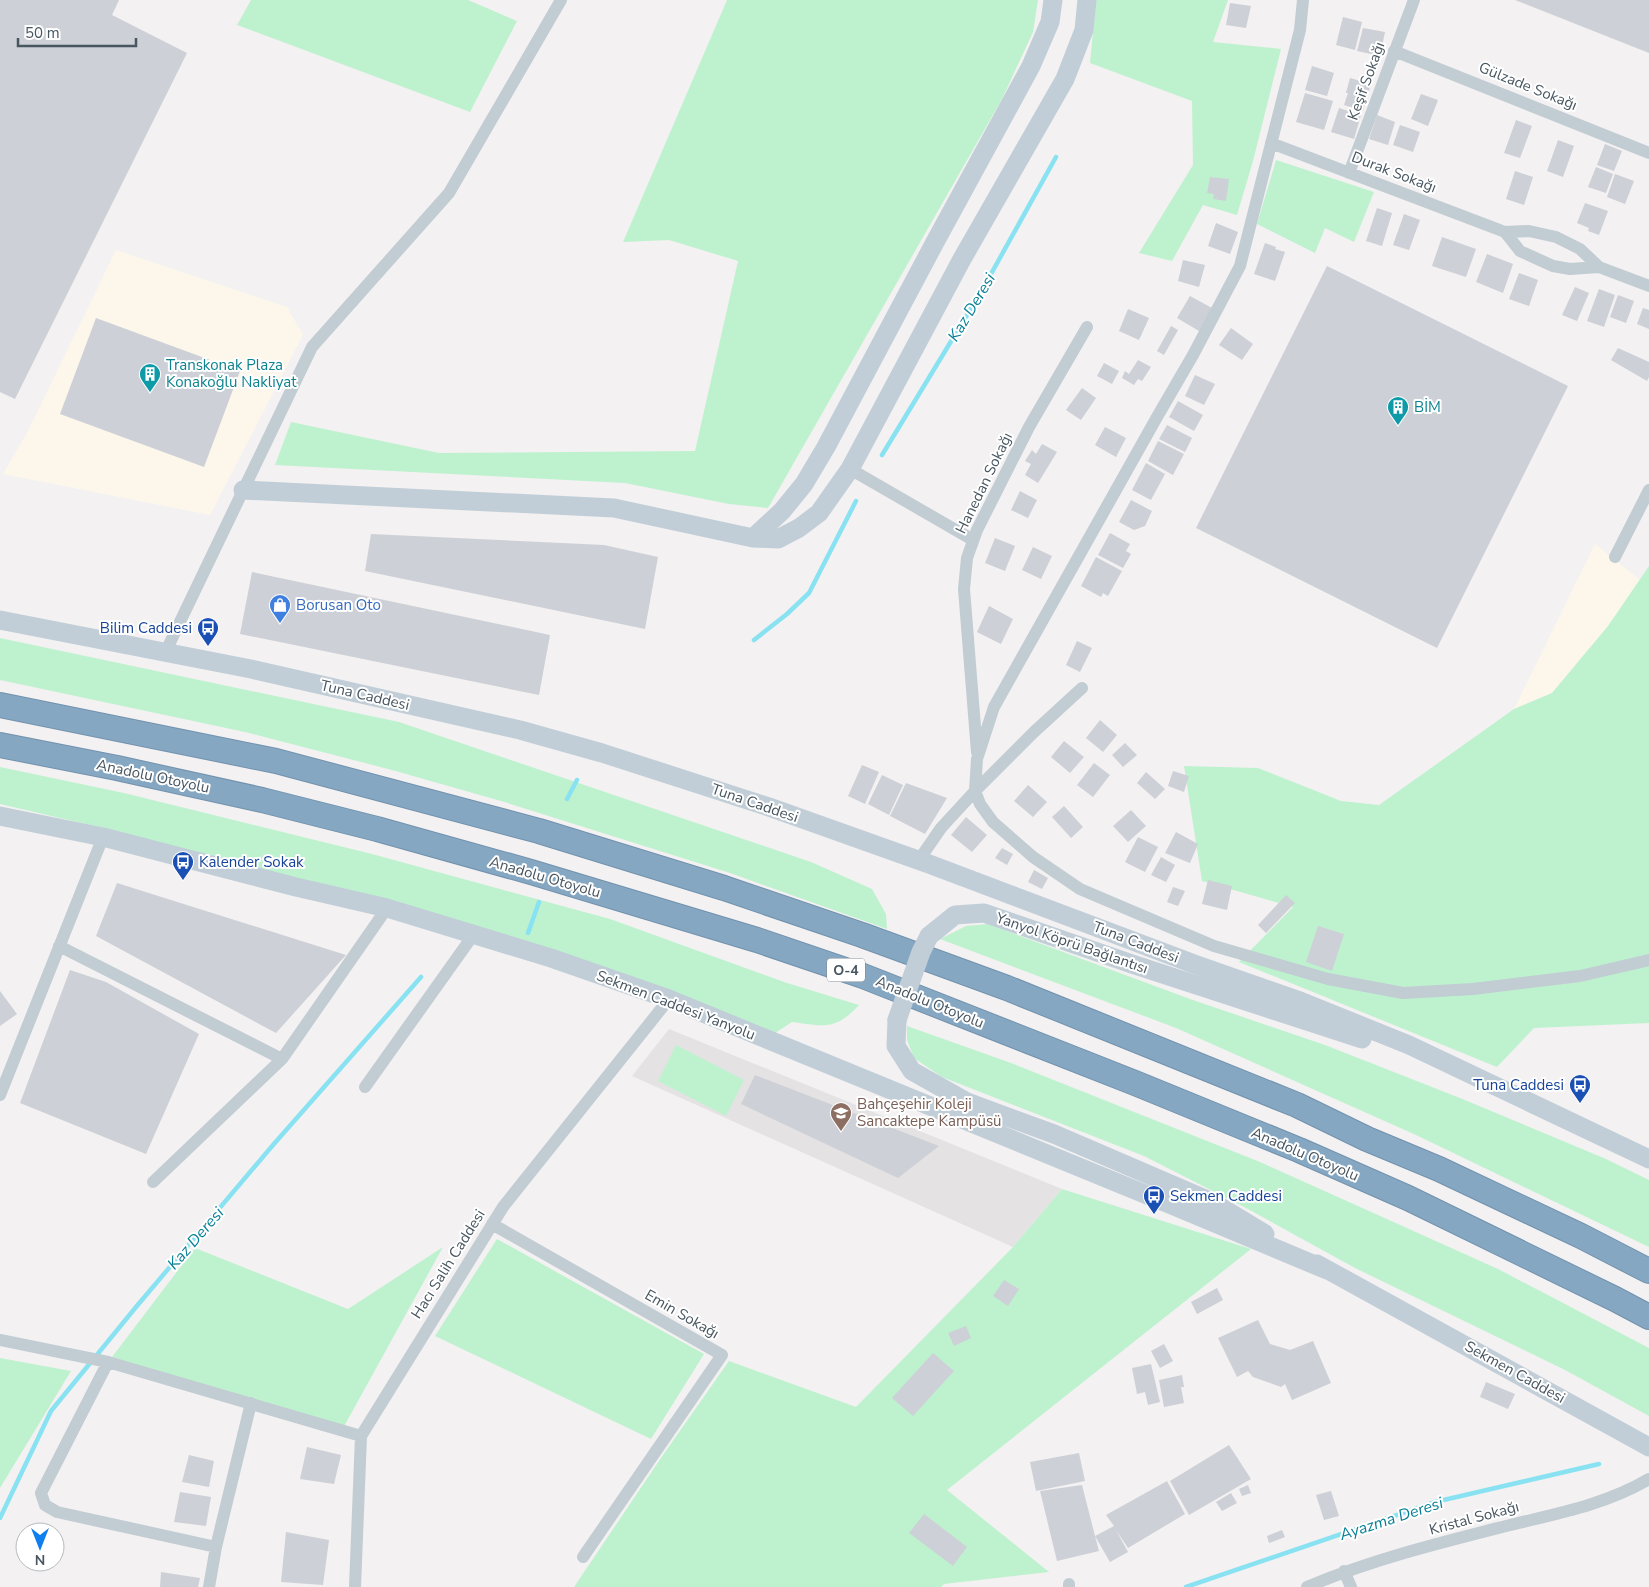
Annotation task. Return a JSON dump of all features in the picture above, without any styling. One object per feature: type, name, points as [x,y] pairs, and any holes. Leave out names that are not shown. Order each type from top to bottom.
[{"type":"highway","name":"O-4","points":[[0,706],[276,761],[539,832],[724,888],[862,935],[1016,992],[1297,1105],[1367,1139],[1438,1169],[1581,1236],[1649,1271]]},
{"type":"highway","name":"Anadolu Otoyolu","points":[[0,745],[127,770],[262,800],[377,829],[531,872],[747,937],[863,976],[1299,1150],[1408,1198],[1649,1317]]},
{"type":"main road","points":[[753,538],[782,511],[804,484],[826,447],[1031,66],[1050,22],[1054,0]]},
{"type":"main road","points":[[243,490],[614,508],[753,538],[778,538],[800,528],[818,513],[850,469],[962,259],[1065,79],[1084,30],[1087,0]]},
{"type":"main road","name":"Tuna Caddesi","points":[[0,620],[251,669],[472,719],[588,749],[769,807],[919,860],[1194,964],[1300,1001],[1409,1045],[1482,1080]]},
{"type":"main road","name":"Sekmen Caddesi Yanyolu","points":[[0,816],[103,837],[296,887],[387,908],[551,958],[669,999],[1327,1270]]},
{"type":"main road","name":"Yanyol Köprü Bağlantısı","points":[[1327,1270],[1212,1202],[1054,1134],[968,1102],[912,1071],[896,1046],[897,1020],[921,952],[929,936],[955,915],[984,913],[1132,964],[1288,1013],[1482,1080]]},
{"type":"main road","points":[[1482,1080],[1649,1159]]},
{"type":"main road","name":"Sekmen Caddesi","points":[[1327,1270],[1649,1446]]},
{"type":"street","points":[[165,653],[312,347],[449,193],[561,0]]},
{"type":"street","points":[[1303,0],[1300,30],[1240,266],[1194,355],[1157,417],[994,707],[977,759],[975,791],[980,804],[993,822],[1033,857],[1080,889],[1214,946],[1328,979],[1403,993],[1473,989],[1580,976],[1649,960]]},
{"type":"street","name":"Keşif Sokağı","points":[[1350,173],[1414,0]]},
{"type":"street","name":"Gülzade Sokağı","points":[[1394,51],[1649,153]]},
{"type":"street","name":"Durak Sokağı","points":[[1271,143],[1504,232],[1529,231],[1556,238],[1580,249],[1599,267],[1649,286]]},
{"type":"street","name":"Durak Sokağı","points":[[1504,232],[1520,251],[1553,266],[1570,269],[1599,267]]},
{"type":"street","name":"Hanedan Sokağı","points":[[977,759],[964,589],[967,558],[973,540],[1029,427],[1088,327]]},
{"type":"street","points":[[850,469],[973,540]]},
{"type":"street","points":[[1615,557],[1649,490]]},
{"type":"street","points":[[919,860],[941,828],[975,791],[1034,732],[1082,688]]},
{"type":"street","points":[[0,1095],[103,837]]},
{"type":"street","points":[[153,1182],[282,1059],[387,908]]},
{"type":"street","points":[[366,1087],[474,934]]},
{"type":"street","points":[[59,946],[282,1059]]},
{"type":"street","name":"Hacı Salih Caddesi","points":[[355,1587],[361,1436],[503,1206],[669,999]]},
{"type":"street","name":"Emin Sokağı","points":[[492,1224],[722,1355],[583,1557]]},
{"type":"street","points":[[0,1340],[105,1360],[361,1436]]},
{"type":"street","points":[[105,1360],[41,1493],[44,1505],[56,1512],[216,1547]]},
{"type":"street","points":[[209,1587],[216,1547],[251,1403]]},
{"type":"street","name":"Kristal Sokağı","points":[[1306,1587],[1344,1571],[1464,1537],[1600,1503],[1635,1488],[1649,1479]]},
{"type":"street","points":[[1344,1571],[1351,1587]]},
{"type":"shaded area","points":[[116,250],[287,307],[303,335],[210,515],[3,474],[28,431]]},
{"type":"shaded area","points":[[1595,544],[1640,580],[1608,626],[1552,693],[1514,709]]},
{"type":"shaded area","name":"Bahçeşehir Koleji Sancaktepe Kampüsü","points":[[669,1029],[1062,1189],[1013,1247],[632,1076]]},
{"type":"green space","points":[[251,0],[468,0],[517,21],[470,112],[237,25]]},
{"type":"green space","points":[[727,0],[1038,0],[1033,32],[1002,99],[768,508],[729,504],[625,483],[275,465],[291,422],[439,453],[695,451],[738,261],[669,240],[623,242]]},
{"type":"green space","points":[[1096,0],[1228,0],[1213,42],[1281,49],[1253,161],[1237,215],[1203,205],[1172,261],[1139,253],[1193,165],[1192,101],[1090,63]]},
{"type":"green space","points":[[1276,160],[1374,192],[1354,242],[1325,228],[1315,253],[1257,224]]},
{"type":"green space","points":[[1649,566],[1649,1023],[1534,1028],[1497,1067],[1239,962],[1293,907],[1202,881],[1184,766],[1258,768],[1341,801],[1379,805],[1514,709],[1552,693],[1608,626]]},
{"type":"green space","points":[[0,638],[399,722],[811,862],[872,889],[886,914],[887,929],[730,873],[501,801],[392,770],[245,732],[0,680]]},
{"type":"green space","points":[[0,767],[124,793],[372,854],[610,919],[787,983],[859,1005],[836,1023],[813,1025],[792,1022],[772,1035],[103,828],[0,804]]},
{"type":"green space","points":[[988,924],[1190,999],[1325,1045],[1460,1098],[1606,1159],[1649,1180],[1649,1247],[1416,1135],[1176,1028],[940,939],[966,926]]},
{"type":"green space","points":[[907,1026],[1011,1063],[1260,1162],[1498,1269],[1649,1348],[1649,1416],[1565,1370],[1355,1268],[1248,1209],[1144,1156],[942,1077],[914,1058],[907,1040]]},
{"type":"green space","points":[[676,1045],[744,1080],[726,1116],[658,1081]]},
{"type":"green space","points":[[1062,1189],[1251,1249],[947,1490],[1049,1572],[944,1584],[941,1587],[574,1587],[729,1361],[856,1407],[1013,1247]]},
{"type":"green space","points":[[497,1239],[704,1354],[651,1439],[435,1336]]},
{"type":"green space","points":[[443,1247],[342,1430],[112,1357],[195,1248],[348,1309]]},
{"type":"green space","points":[[0,1358],[71,1371],[0,1488]]},
{"type":"building","points":[[0,0],[119,0],[112,15],[187,53],[15,399],[0,392]]},
{"type":"building","points":[[1515,0],[1649,0],[1649,53]]},
{"type":"building","points":[[1230,3],[1251,6],[1246,28],[1226,25]]},
{"type":"building","points":[[1343,17],[1362,22],[1355,50],[1336,45]]},
{"type":"building","points":[[1363,28],[1385,32],[1380,56],[1357,51]]},
{"type":"building","points":[[1312,66],[1334,73],[1327,96],[1305,90]]},
{"type":"building","points":[[1350,78],[1371,84],[1363,111],[1344,105]]},
{"type":"building","points":[[1305,93],[1333,101],[1324,130],[1296,122]]},
{"type":"building","points":[[1421,94],[1438,100],[1428,126],[1411,119]]},
{"type":"building","points":[[1339,108],[1361,115],[1354,139],[1331,132]]},
{"type":"building","points":[[1377,115],[1395,122],[1388,145],[1369,139]]},
{"type":"building","points":[[1516,120],[1532,126],[1520,158],[1504,153]]},
{"type":"building","points":[[1400,125],[1420,132],[1413,152],[1393,145]]},
{"type":"building","points":[[1558,140],[1574,146],[1563,177],[1547,171]]},
{"type":"building","points":[[1605,144],[1622,151],[1614,171],[1597,165]]},
{"type":"building","points":[[1596,167],[1613,174],[1606,193],[1588,187]]},
{"type":"building","points":[[1515,171],[1533,177],[1524,205],[1506,199]]},
{"type":"building","points":[[1615,174],[1634,181],[1625,204],[1607,197]]},
{"type":"building","points":[[1210,177],[1229,179],[1226,201],[1213,199],[1214,194],[1207,193]]},
{"type":"building","points":[[1585,203],[1608,211],[1599,235],[1588,231],[1589,228],[1577,223]]},
{"type":"building","points":[[1377,208],[1392,213],[1382,246],[1366,241]]},
{"type":"building","points":[[1404,214],[1420,220],[1409,250],[1393,245]]},
{"type":"building","points":[[1216,223],[1238,232],[1230,254],[1208,246]]},
{"type":"building","points":[[1442,237],[1476,249],[1466,277],[1432,266]]},
{"type":"building","points":[[1265,243],[1285,252],[1275,281],[1254,274]]},
{"type":"building","points":[[1487,254],[1513,264],[1503,293],[1476,282]]},
{"type":"building","points":[[1183,260],[1205,265],[1199,287],[1178,281]]},
{"type":"building","name":"BİM","points":[[1327,266],[1568,386],[1437,648],[1196,528]]},
{"type":"building","points":[[1519,273],[1538,280],[1529,306],[1509,299]]},
{"type":"building","points":[[1575,287],[1589,293],[1577,321],[1562,315]]},
{"type":"building","points":[[1599,289],[1615,295],[1604,327],[1587,321]]},
{"type":"building","points":[[1618,295],[1634,301],[1626,323],[1610,317]]},
{"type":"building","points":[[1190,296],[1212,308],[1199,331],[1177,318]]},
{"type":"building","points":[[1643,308],[1649,310],[1649,329],[1637,324]]},
{"type":"building","points":[[1128,309],[1149,318],[1139,340],[1119,331]]},
{"type":"building","name":"Transkonak Plaza Konakoğlu Nakliyat","points":[[96,318],[240,371],[204,467],[60,414]]},
{"type":"building","points":[[1171,326],[1178,330],[1164,355],[1157,351]]},
{"type":"building","points":[[1231,328],[1253,344],[1242,360],[1219,345]]},
{"type":"building","points":[[1618,348],[1649,362],[1649,377],[1647,381],[1611,360]]},
{"type":"building","points":[[1138,360],[1151,367],[1142,381],[1138,379],[1134,385],[1122,378],[1125,371],[1129,374]]},
{"type":"building","points":[[1104,363],[1119,371],[1112,384],[1097,376]]},
{"type":"building","points":[[1195,375],[1215,384],[1204,405],[1185,396]]},
{"type":"building","points":[[1082,388],[1096,398],[1081,420],[1066,410]]},
{"type":"building","points":[[1178,401],[1203,415],[1194,431],[1169,417]]},
{"type":"building","points":[[1167,425],[1192,438],[1185,452],[1159,439]]},
{"type":"building","points":[[1105,427],[1126,438],[1116,457],[1095,445]]},
{"type":"building","points":[[1158,441],[1184,454],[1173,475],[1148,461]]},
{"type":"building","points":[[1042,444],[1057,452],[1038,483],[1025,475],[1031,464],[1025,461],[1032,450],[1036,454]]},
{"type":"building","points":[[1146,463],[1165,474],[1151,500],[1132,490]]},
{"type":"building","points":[[1020,491],[1037,500],[1028,518],[1011,510]]},
{"type":"building","points":[[1131,500],[1152,511],[1145,526],[1134,530],[1119,522]]},
{"type":"building","points":[[1110,533],[1130,544],[1126,551],[1131,554],[1123,568],[1098,555]]},
{"type":"building","points":[[371,534],[604,545],[658,557],[645,629],[365,571]]},
{"type":"building","points":[[995,538],[1015,546],[1005,571],[985,563]]},
{"type":"building","points":[[1033,547],[1052,556],[1041,579],[1022,570]]},
{"type":"building","points":[[1096,557],[1122,571],[1108,596],[1103,593],[1101,597],[1081,586]]},
{"type":"building","points":[[252,572],[550,635],[539,695],[240,634]]},
{"type":"building","points":[[989,606],[1013,619],[1001,644],[977,632]]},
{"type":"building","points":[[1077,641],[1092,648],[1080,672],[1066,665]]},
{"type":"building","points":[[1100,720],[1117,735],[1103,752],[1086,738]]},
{"type":"building","points":[[1064,741],[1084,757],[1070,773],[1051,757]]},
{"type":"building","points":[[1125,743],[1137,755],[1123,767],[1112,755]]},
{"type":"building","points":[[1094,763],[1110,775],[1093,797],[1077,785]]},
{"type":"building","points":[[862,765],[879,772],[865,804],[848,796]]},
{"type":"building","points":[[1173,771],[1189,776],[1184,792],[1168,786]]},
{"type":"building","points":[[1146,772],[1165,789],[1155,799],[1137,783]]},
{"type":"building","points":[[882,775],[903,785],[889,815],[868,804]]},
{"type":"building","points":[[906,783],[947,798],[925,834],[890,816]]},
{"type":"building","points":[[1028,785],[1047,802],[1033,817],[1014,801]]},
{"type":"building","points":[[1064,806],[1083,827],[1071,838],[1052,817]]},
{"type":"building","points":[[1131,810],[1146,826],[1128,842],[1113,826]]},
{"type":"building","points":[[966,817],[987,835],[972,852],[951,835]]},
{"type":"building","points":[[1176,832],[1198,844],[1190,863],[1165,853]]},
{"type":"building","points":[[1138,837],[1158,847],[1145,872],[1125,862]]},
{"type":"building","points":[[1002,848],[1013,854],[1007,865],[995,858]]},
{"type":"building","points":[[1161,857],[1175,865],[1166,882],[1151,875]]},
{"type":"building","points":[[1034,870],[1048,878],[1042,889],[1028,882]]},
{"type":"building","points":[[1208,880],[1232,886],[1227,910],[1202,904]]},
{"type":"building","points":[[117,883],[346,955],[276,1033],[96,936]]},
{"type":"building","points":[[1173,887],[1185,891],[1178,906],[1167,902]]},
{"type":"building","points":[[1286,895],[1295,903],[1266,933],[1258,925]]},
{"type":"building","points":[[1318,926],[1344,934],[1332,971],[1306,962]]},
{"type":"building","points":[[70,970],[106,982],[199,1034],[146,1154],[20,1103]]},
{"type":"building","points":[[0,991],[17,1014],[0,1026]]},
{"type":"building","points":[[755,1075],[939,1146],[898,1178],[741,1104]]},
{"type":"building","points":[[1004,1280],[1019,1289],[1008,1306],[993,1296]]},
{"type":"building","points":[[1217,1288],[1223,1300],[1197,1314],[1191,1302]]},
{"type":"building","points":[[1258,1320],[1270,1344],[1290,1350],[1313,1341],[1331,1383],[1292,1400],[1285,1384],[1281,1387],[1253,1377],[1248,1371],[1237,1377],[1218,1338]]},
{"type":"building","points":[[966,1326],[971,1338],[954,1346],[948,1333]]},
{"type":"building","points":[[1164,1344],[1173,1361],[1160,1368],[1151,1351]]},
{"type":"building","points":[[933,1353],[954,1371],[913,1416],[892,1398]]},
{"type":"building","points":[[1151,1364],[1160,1402],[1148,1405],[1145,1392],[1137,1394],[1132,1368]]},
{"type":"building","points":[[1182,1375],[1184,1387],[1181,1387],[1184,1403],[1164,1407],[1159,1380]]},
{"type":"building","points":[[1486,1382],[1515,1394],[1508,1409],[1480,1397]]},
{"type":"building","points":[[1229,1445],[1251,1479],[1189,1515],[1170,1481]]},
{"type":"building","points":[[307,1447],[341,1455],[334,1484],[300,1479]]},
{"type":"building","points":[[1079,1453],[1085,1481],[1036,1491],[1030,1462]]},
{"type":"building","points":[[189,1455],[214,1461],[209,1487],[182,1482]]},
{"type":"building","points":[[1167,1481],[1185,1514],[1128,1548],[1116,1530],[1128,1552],[1110,1562],[1095,1536],[1114,1526],[1106,1515]]},
{"type":"building","points":[[1082,1485],[1099,1551],[1057,1561],[1040,1491]]},
{"type":"building","points":[[1248,1485],[1251,1493],[1242,1496],[1239,1489]]},
{"type":"building","points":[[1331,1491],[1339,1516],[1324,1520],[1316,1495]]},
{"type":"building","points":[[180,1492],[211,1497],[206,1526],[174,1522]]},
{"type":"building","points":[[1231,1493],[1237,1503],[1222,1511],[1216,1502]]},
{"type":"building","points":[[924,1514],[967,1547],[953,1566],[909,1533]]},
{"type":"building","points":[[1282,1530],[1285,1537],[1269,1543],[1267,1536]]},
{"type":"building","points":[[286,1532],[329,1540],[323,1585],[281,1582]]},
{"type":"building","points":[[161,1572],[200,1578],[198,1587],[160,1587]]},
{"type":"waterway","name":"Kaz Deresi","points":[[882,455],[981,292],[1056,157]]},
{"type":"waterway","name":"Kaz Deresi","points":[[754,640],[787,614],[809,593],[856,501]]},
{"type":"waterway","name":"Kaz Deresi","points":[[567,799],[577,780]]},
{"type":"waterway","name":"Kaz Deresi","points":[[528,933],[539,902]]},
{"type":"waterway","name":"Kaz Deresi","points":[[0,1518],[51,1411],[273,1145],[421,977]]},
{"type":"waterway","name":"Ayazma Deresi","points":[[1186,1587],[1435,1502],[1599,1464]]},
{"type":"place","name":"Transkonak Plaza Konakoğlu Nakliyat","points":[[150,393]]},
{"type":"place","name":"BİM","points":[[1398,426]]},
{"type":"place","name":"Borusan Oto","points":[[280,624]]},
{"type":"place","name":"Bilim Caddesi","points":[[208,647]]},
{"type":"place","name":"Kalender Sokak","points":[[183,881]]},
{"type":"place","name":"Tuna Caddesi","points":[[1580,1104]]},
{"type":"place","name":"Bahçeşehir Koleji Sancaktepe Kampüsü","points":[[841,1132]]},
{"type":"place","name":"Sekmen Caddesi","points":[[1154,1215]]}]
